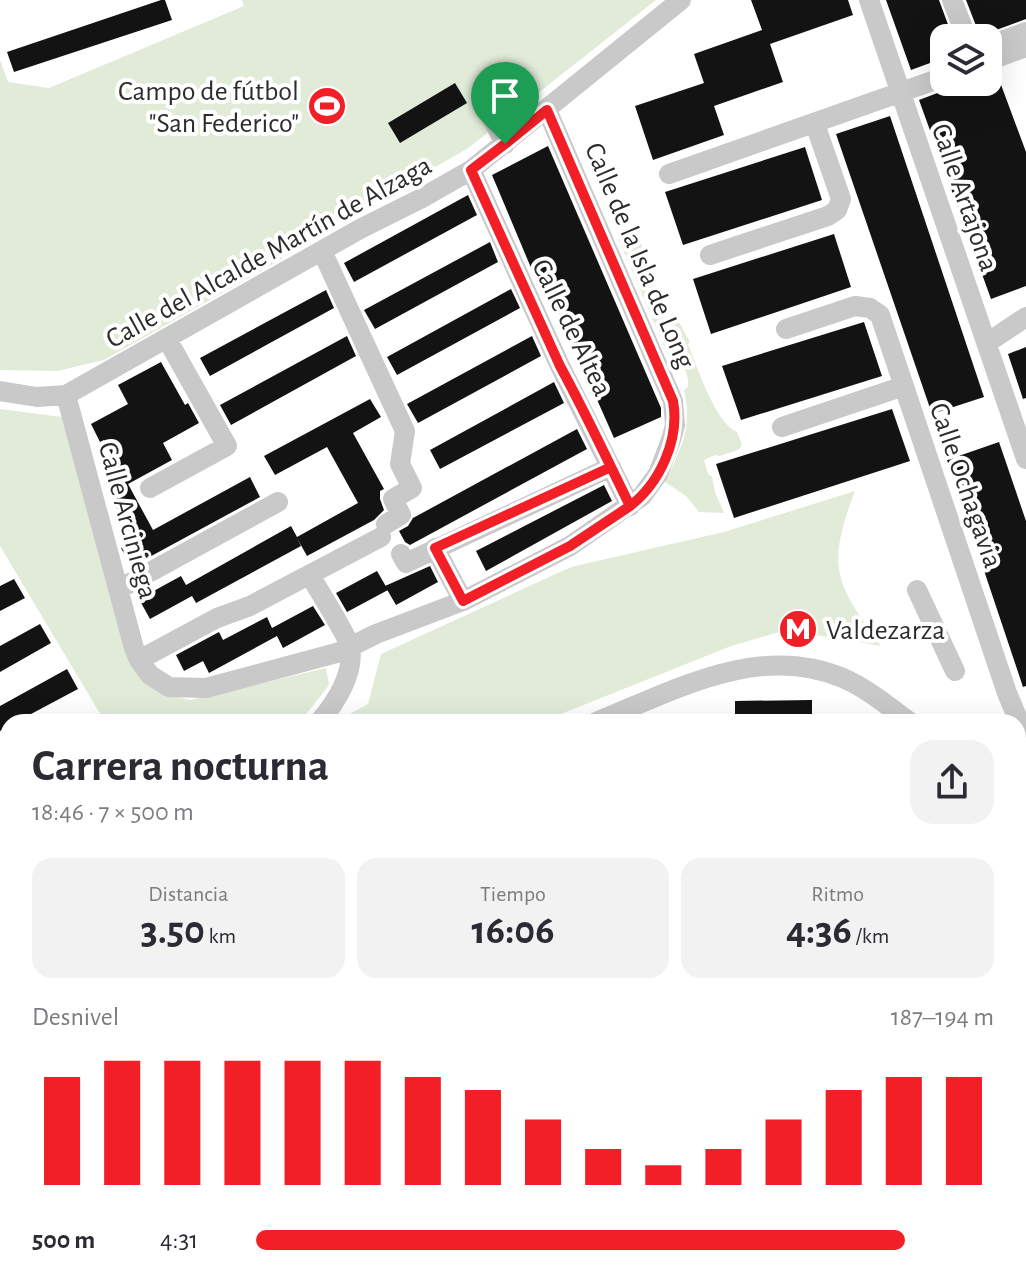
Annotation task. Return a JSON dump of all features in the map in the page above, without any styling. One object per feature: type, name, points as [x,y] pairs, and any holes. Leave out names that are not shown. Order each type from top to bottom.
[{"type":"street","name":"Calle del Alcalde Martín de Alzaga","points":[[66,395],[471,170],[681,0]]},
{"type":"street","name":"Calle Artajona","points":[[869,0],[1026,459]]},
{"type":"street","points":[[952,0],[961,24]]},
{"type":"street","points":[[1002,41],[1026,32]]},
{"type":"street","points":[[1002,56],[1026,47]]},
{"type":"street","points":[[669,174],[930,82]]},
{"type":"street","points":[[488,110],[505,144]]},
{"type":"street","name":"Calle de la Isla de Long","points":[[547,110],[673,401],[675,425],[663,460],[651,485],[630,506]]},
{"type":"street","points":[[710,255],[828,216],[837,210],[841,199],[815,124]]},
{"type":"street","name":"Calle de Altea","points":[[471,170],[560,366],[630,506]]},
{"type":"street","points":[[322,251],[405,431],[400,464],[412,488],[393,499],[401,515],[377,535],[310,575],[250,606],[217,618],[139,660],[150,675],[169,687],[194,689],[329,655],[463,601],[570,546],[630,506]]},
{"type":"street","name":"Calle Ochagavia","points":[[786,329],[855,306],[870,308],[880,315],[1017,690],[1020,714]]},
{"type":"street","points":[[987,343],[1026,317]]},
{"type":"street","points":[[150,488],[227,446],[167,339]]},
{"type":"street","name":"Calle Ochagavia","points":[[782,427],[904,386]]},
{"type":"street","points":[[0,391],[37,397],[66,395]]},
{"type":"street","name":"Calle Arciniega","points":[[66,395],[139,660]]},
{"type":"street","points":[[401,554],[406,563],[611,467]]},
{"type":"street","points":[[119,589],[278,502]]},
{"type":"street","points":[[435,548],[463,601]]},
{"type":"street","points":[[310,575],[350,647],[348,673],[325,714]]},
{"type":"street","points":[[917,590],[955,671]]},
{"type":"street","points":[[617,714],[720,674],[746,667],[775,665],[816,669],[845,679],[899,714]]},
{"type":"green space","points":[[242,0],[656,0],[467,149],[104,360],[57,371],[0,370],[0,60],[8,82],[49,88],[244,6]]},
{"type":"green space","points":[[636,227],[664,317],[676,374],[619,240]]},
{"type":"green space","points":[[676,317],[690,342],[688,344],[714,406],[721,418],[737,432],[742,445],[738,450],[704,460],[724,513],[699,512],[686,496],[665,482],[680,448],[687,416],[684,390],[688,387],[688,380],[672,318]]},
{"type":"green space","points":[[0,409],[62,417],[133,659],[169,695],[190,700],[326,668],[329,685],[306,714],[100,714],[0,546]]},
{"type":"green space","points":[[855,491],[840,538],[840,573],[853,606],[881,646],[786,630],[731,646],[561,714],[350,714],[368,704],[381,654],[571,567],[724,532]]},
{"type":"building","points":[[165,0],[172,20],[14,72],[7,52]]},
{"type":"building","points":[[751,0],[848,0],[853,15],[770,44],[783,82],[714,106],[724,135],[653,160],[635,106],[704,83],[694,54],[762,30]]},
{"type":"building","points":[[886,0],[939,0],[948,24],[930,24],[930,63],[911,70]]},
{"type":"building","points":[[966,0],[1026,0],[1026,19],[1002,28],[1002,24],[975,24]]},
{"type":"building","points":[[455,83],[467,103],[400,143],[388,123]]},
{"type":"building","points":[[1002,87],[1026,152],[1026,286],[991,299],[919,100],[930,96],[1002,96]]},
{"type":"building","points":[[890,116],[984,397],[932,414],[836,134]]},
{"type":"building","points":[[548,146],[661,408],[661,417],[614,438],[549,291],[542,294],[492,175]]},
{"type":"building","points":[[805,147],[822,200],[683,245],[665,192]]},
{"type":"building","points":[[468,195],[477,215],[354,282],[344,263]]},
{"type":"building","points":[[834,234],[851,287],[711,334],[693,279]]},
{"type":"building","points":[[490,242],[498,262],[375,329],[364,310]]},
{"type":"building","points":[[511,289],[520,308],[397,375],[387,357]]},
{"type":"building","points":[[326,290],[334,308],[210,376],[200,358]]},
{"type":"building","points":[[864,322],[882,376],[741,420],[722,366]]},
{"type":"building","points":[[347,336],[356,356],[231,425],[220,405]]},
{"type":"building","points":[[532,336],[541,356],[418,423],[407,404]]},
{"type":"building","points":[[1026,347],[1026,398],[1023,399],[1008,354]]},
{"type":"building","points":[[161,362],[199,423],[163,443],[172,460],[128,484],[153,530],[250,477],[260,497],[131,567],[121,548],[134,541],[107,490],[125,479],[104,440],[100,442],[91,424],[128,404],[118,385]]},
{"type":"building","points":[[554,382],[564,403],[440,469],[430,450]]},
{"type":"building","points":[[370,399],[381,417],[353,433],[384,489],[380,491],[380,499],[384,510],[374,520],[307,556],[297,538],[301,546],[196,603],[192,596],[150,619],[139,599],[181,576],[186,585],[291,526],[297,537],[358,503],[327,447],[275,475],[264,456]]},
{"type":"building","points":[[892,409],[910,461],[734,518],[716,464]]},
{"type":"building","points":[[577,429],[587,449],[410,545],[405,542],[399,531],[408,526],[413,518]]},
{"type":"building","points":[[999,442],[1026,521],[1026,686],[1023,687],[947,460]]},
{"type":"building","points":[[604,485],[612,501],[486,571],[476,551]]},
{"type":"building","points":[[430,566],[438,582],[396,605],[385,586]]},
{"type":"building","points":[[377,571],[388,590],[347,612],[336,593]]},
{"type":"building","points":[[14,579],[25,598],[0,611],[0,586]]},
{"type":"building","points":[[313,606],[325,625],[283,648],[277,636],[209,673],[203,661],[184,671],[176,655],[219,632],[223,640],[267,617],[272,628]]},
{"type":"building","points":[[40,624],[51,643],[0,672],[0,646]]},
{"type":"building","points":[[67,669],[78,689],[31,714],[0,714],[0,706]]},
{"type":"building","points":[[812,700],[812,714],[735,714],[735,701]]},
{"type":"place","name":"Campo de fútbol \"San Federico\"","points":[[327,106]]},
{"type":"place","name":"Valdezarza","points":[[798,629]]},
{"type":"route","points":[[505,144],[471,170],[497,233],[576,399],[611,467],[630,506],[570,546],[463,601],[435,548],[611,467],[630,506],[642,496],[658,474],[675,425],[673,401],[547,110],[505,144]]}]
